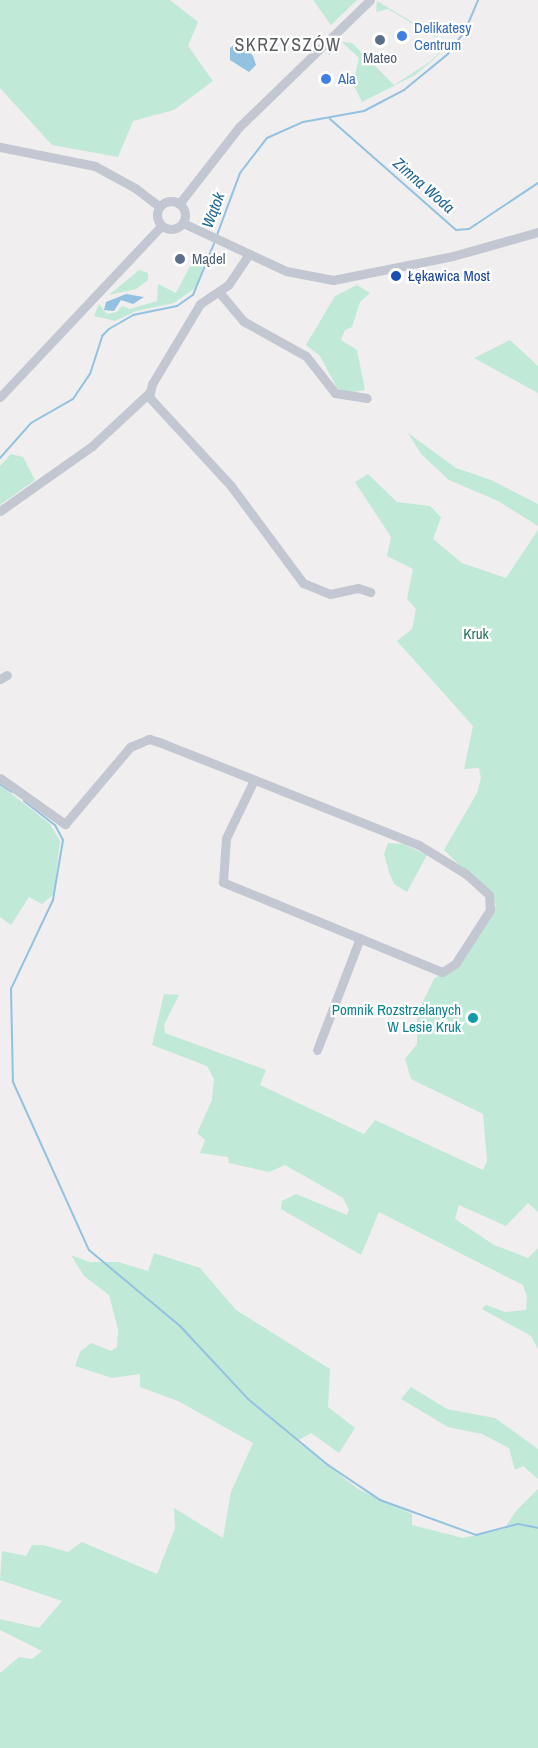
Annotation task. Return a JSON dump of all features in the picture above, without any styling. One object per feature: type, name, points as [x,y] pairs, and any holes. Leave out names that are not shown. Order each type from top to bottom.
[{"type":"street","points":[[179,204],[239,127],[370,0]]},
{"type":"street","points":[[0,147],[95,166],[135,188],[159,207]]},
{"type":"street","points":[[170,201],[179,204],[184,211],[183,223],[175,229],[161,226],[156,215],[159,207],[170,201]]},
{"type":"street","points":[[183,223],[206,236],[302,276],[333,280],[453,256],[538,232]]},
{"type":"street","points":[[0,396],[161,226]]},
{"type":"street","points":[[0,511],[92,446],[149,393],[200,304],[219,292],[249,254]]},
{"type":"street","points":[[219,292],[243,321],[306,356],[335,393],[367,398]]},
{"type":"street","points":[[149,393],[231,486],[303,583],[330,594],[358,588],[370,592]]},
{"type":"street","points":[[0,778],[65,824],[130,747],[141,739],[159,742],[432,851],[489,895],[490,910],[467,950],[442,972],[223,882],[226,838],[254,780]]},
{"type":"street","points":[[317,1050],[360,938]]},
{"type":"green space","points":[[0,0],[170,0],[198,22],[188,46],[213,81],[174,110],[133,121],[118,157],[52,145],[0,88]]},
{"type":"green space","points":[[313,0],[357,0],[331,25]]},
{"type":"green space","points":[[377,1],[449,44],[432,61],[415,75],[362,102],[353,84],[359,58],[342,42],[329,55],[326,53],[337,41],[352,43],[394,85],[431,61],[447,44],[388,9],[376,12]]},
{"type":"green space","points":[[206,259],[195,288],[174,303],[136,311],[115,321],[94,316],[99,304],[107,314],[117,312],[122,306],[130,309],[157,301],[158,284],[176,293],[190,266]]},
{"type":"green space","points":[[139,270],[148,273],[148,280],[136,289],[109,295]]},
{"type":"green space","points":[[357,285],[370,293],[360,302],[352,327],[345,330],[341,340],[357,350],[365,390],[348,393],[337,388],[320,356],[306,345],[335,296]]},
{"type":"green space","points":[[510,340],[538,366],[538,393],[474,358]]},
{"type":"green space","points":[[408,433],[456,468],[491,480],[538,504],[538,526],[498,501],[449,480],[421,454]]},
{"type":"green space","points":[[11,454],[23,457],[35,480],[0,505],[0,466]]},
{"type":"green space","name":"Kruk","points":[[368,474],[397,502],[430,506],[441,517],[433,539],[462,563],[506,578],[538,530],[538,1212],[528,1203],[506,1226],[459,1205],[455,1219],[494,1245],[528,1258],[538,1248],[538,1349],[531,1336],[482,1309],[486,1305],[505,1312],[526,1310],[527,1297],[523,1285],[379,1212],[361,1255],[281,1209],[282,1201],[296,1194],[347,1215],[349,1210],[343,1198],[285,1165],[269,1172],[229,1163],[228,1157],[200,1153],[205,1140],[197,1133],[212,1100],[214,1079],[207,1066],[152,1045],[164,994],[179,995],[164,1025],[165,1033],[266,1070],[260,1085],[364,1134],[375,1120],[483,1170],[487,1161],[483,1114],[411,1079],[405,1059],[417,1044],[417,1014],[434,979],[466,956],[496,905],[490,894],[444,850],[477,793],[481,778],[479,768],[464,769],[473,726],[397,641],[412,629],[416,609],[407,599],[413,569],[387,556],[391,537],[355,482]]},
{"type":"green space","points":[[0,785],[50,824],[60,841],[54,894],[42,904],[29,897],[11,925],[0,917]]},
{"type":"green space","points":[[388,843],[403,844],[427,855],[407,892],[394,884],[389,872],[384,854]]},
{"type":"green space","points":[[154,1253],[200,1268],[236,1310],[330,1369],[328,1407],[355,1428],[339,1453],[311,1433],[297,1441],[358,1489],[412,1514],[412,1525],[463,1538],[504,1529],[516,1511],[538,1489],[538,1748],[0,1748],[0,1673],[19,1657],[32,1659],[42,1651],[0,1630],[0,1619],[39,1628],[62,1601],[0,1580],[2,1551],[26,1556],[32,1545],[43,1545],[68,1552],[82,1542],[157,1574],[175,1528],[174,1508],[223,1538],[231,1492],[253,1443],[178,1401],[140,1387],[140,1374],[112,1378],[75,1366],[80,1352],[91,1343],[111,1351],[117,1347],[118,1329],[109,1295],[84,1276],[71,1255],[89,1262],[118,1262],[148,1271]]},
{"type":"green space","points":[[411,1387],[447,1409],[495,1418],[538,1449],[538,1479],[523,1466],[515,1470],[509,1448],[482,1434],[448,1427],[401,1399]]},
{"type":"water","points":[[240,40],[253,56],[256,65],[249,72],[230,60],[230,48]]},
{"type":"water","points":[[126,294],[144,297],[133,304],[121,300],[114,311],[104,310],[106,302]]},
{"type":"waterway","name":"Wątok","points":[[217,235],[240,173],[267,138],[303,122],[364,111],[404,90],[448,54],[465,31],[478,0]]},
{"type":"waterway","name":"Zimna Woda","points":[[330,119],[456,230],[469,229],[538,183]]},
{"type":"waterway","name":"Wątok","points":[[0,458],[31,423],[73,399],[90,374],[102,336],[109,329],[133,315],[177,306],[193,295],[215,241]]},
{"type":"waterway","points":[[0,784],[12,792]]},
{"type":"waterway","points":[[24,801],[55,825],[63,840],[53,900],[11,989],[13,1082],[89,1250],[180,1326],[248,1399],[328,1465],[380,1500],[476,1535],[518,1524],[538,1528]]},
{"type":"place","name":"Delikatesy Centrum","points":[[402,36]]},
{"type":"place","name":"Mateo","points":[[380,40]]},
{"type":"place","name":"Ala","points":[[326,79]]},
{"type":"place","name":"Mądel","points":[[180,259]]},
{"type":"place","name":"Łękawica Most","points":[[396,276]]},
{"type":"place","name":"Pomnik Rozstrzelanych W Lesie Kruk","points":[[473,1018]]},
{"type":"district","name":"SKRZYSZÓW","points":[[288,45]]}]
